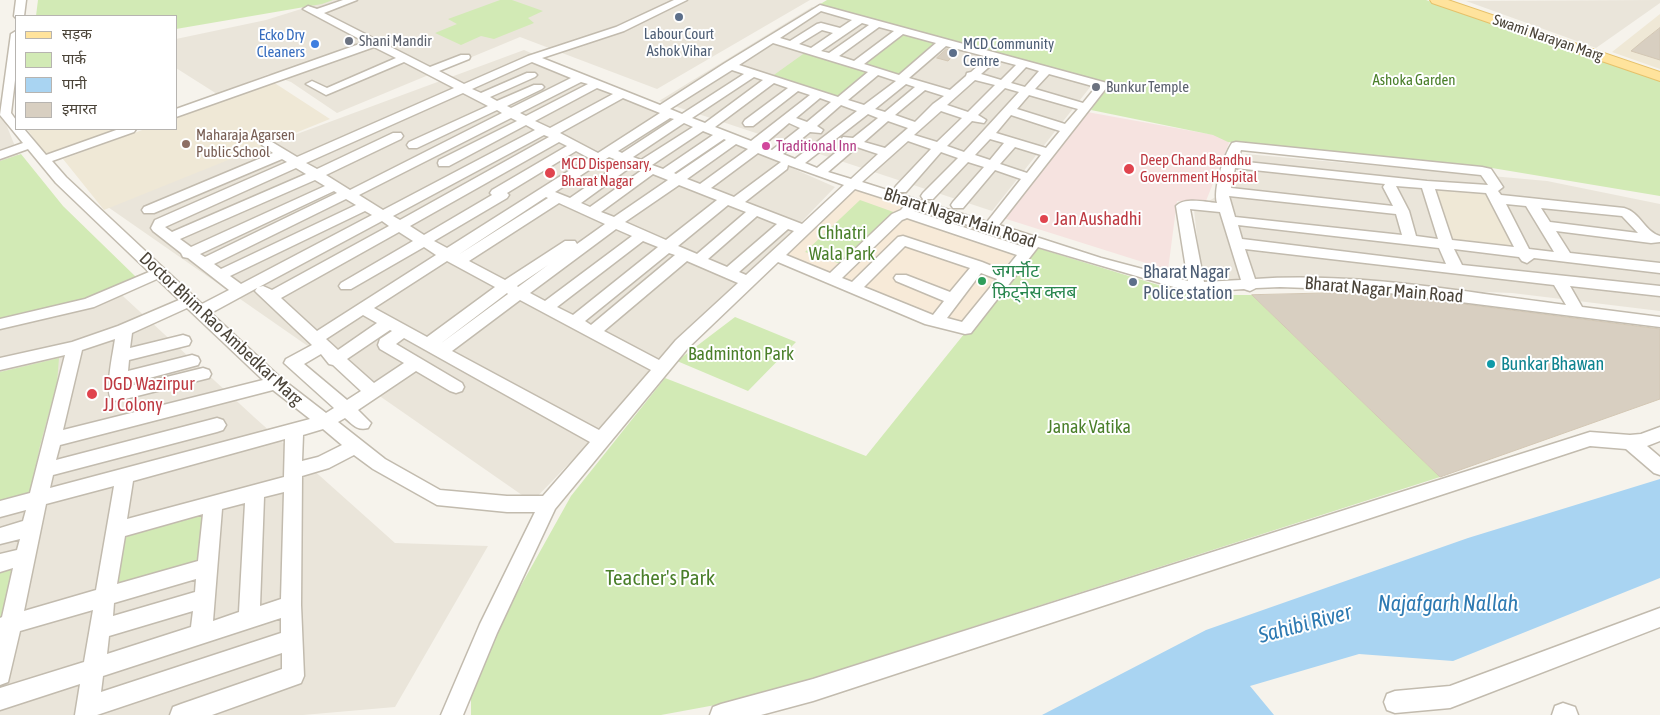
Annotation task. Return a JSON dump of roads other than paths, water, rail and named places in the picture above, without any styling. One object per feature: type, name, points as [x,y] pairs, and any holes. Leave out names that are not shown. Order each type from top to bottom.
[{"type":"main road","name":"Swami Narayan Marg","points":[[1436,0],[1660,73]]},
{"type":"main road","name":"Swami Narayan Marg","points":[[1452,0],[1660,77]]},
{"type":"street","points":[[19,15],[21,0]]},
{"type":"street","points":[[352,0],[312,11],[346,37],[374,43],[576,146],[648,168],[803,230]]},
{"type":"street","points":[[373,392],[335,360],[295,318],[270,298],[220,275],[205,263],[188,254],[158,228],[160,223],[532,58],[620,29],[682,0]]},
{"type":"street","points":[[362,423],[292,363],[362,308],[558,198],[604,155],[730,66],[820,8],[1046,70]]},
{"type":"street","points":[[812,52],[860,19]]},
{"type":"street","points":[[831,57],[877,24]]},
{"type":"street","points":[[791,45],[821,26],[841,32]]},
{"type":"street","points":[[856,65],[902,30]]},
{"type":"street","name":"Doctor Bhim Rao Ambedkar Marg","points":[[15,36],[7,54],[3,103],[15,122]]},
{"type":"street","points":[[333,57],[346,37]]},
{"type":"street","points":[[771,39],[951,94]]},
{"type":"street","points":[[574,322],[668,246],[731,201],[789,165],[866,109],[944,42]]},
{"type":"street","points":[[178,111],[374,43]]},
{"type":"street","points":[[452,715],[486,632],[548,504],[660,368],[682,344],[803,230],[937,106],[995,56]]},
{"type":"street","points":[[430,71],[465,57]]},
{"type":"street","points":[[312,84],[326,92],[405,58]]},
{"type":"street","points":[[532,58],[755,147],[774,155],[789,165],[928,196],[947,213],[1031,247],[966,330],[937,320],[931,320],[776,256]]},
{"type":"street","points":[[901,189],[939,147],[972,117],[1023,64]]},
{"type":"street","points":[[730,66],[916,126]]},
{"type":"street","points":[[928,196],[1010,111],[1046,70]]},
{"type":"street","points":[[1046,70],[1054,98],[1067,129]]},
{"type":"street","points":[[774,155],[876,71]]},
{"type":"street","points":[[435,347],[520,294],[611,221],[684,119],[753,73]]},
{"type":"street","points":[[481,97],[531,74]]},
{"type":"street","points":[[413,145],[498,106],[575,75]]},
{"type":"street","points":[[188,254],[277,220],[428,154],[511,113],[575,75]]},
{"type":"street","points":[[971,76],[1084,107]]},
{"type":"street","points":[[591,212],[648,168],[772,79]]},
{"type":"street","points":[[444,163],[597,84]]},
{"type":"street","points":[[993,223],[1103,85],[1010,111]]},
{"type":"street","points":[[819,173],[922,86]]},
{"type":"street","points":[[749,123],[797,87]]},
{"type":"street","points":[[200,312],[461,173],[551,133],[622,94]]},
{"type":"street","points":[[702,190],[755,147],[771,130],[818,94]]},
{"type":"street","points":[[937,106],[972,117],[1012,142],[1048,153]]},
{"type":"street","points":[[724,114],[771,130]]},
{"type":"street","points":[[786,118],[887,153]]},
{"type":"street","points":[[379,126],[522,207]]},
{"type":"street","name":"Doctor Bhim Rao Ambedkar Marg","points":[[20,130],[29,145],[61,180],[276,383],[379,464],[437,497],[507,504],[548,504]]},
{"type":"street","points":[[43,160],[127,130]]},
{"type":"street","points":[[270,298],[479,183],[551,133]]},
{"type":"street","points":[[170,238],[397,136]]},
{"type":"street","points":[[905,136],[994,164],[1030,178]]},
{"type":"street","points":[[453,258],[522,207],[558,198],[648,168],[729,137]]},
{"type":"street","points":[[918,244],[994,164],[1012,142]]},
{"type":"street","points":[[0,156],[29,145]]},
{"type":"street","points":[[268,145],[453,258],[660,368]]},
{"type":"street","points":[[1250,286],[1226,214],[1222,191],[1235,147],[1240,145],[1482,171],[1486,172],[1496,187],[1493,194]]},
{"type":"street","points":[[346,286],[576,146]]},
{"type":"street","points":[[149,210],[282,154]]},
{"type":"street","points":[[1229,166],[1390,187],[1428,188]]},
{"type":"street","points":[[1229,166],[1493,194],[1531,203],[1624,212],[1629,214],[1656,239]]},
{"type":"street","name":"Bharat Nagar Main Road","points":[[857,181],[910,208],[947,213],[993,223],[1031,247],[1114,266],[1184,285],[1198,287],[1250,286],[1280,282],[1365,285],[1660,322]]},
{"type":"street","points":[[1390,187],[1402,211],[1409,236]]},
{"type":"street","points":[[238,188],[299,237],[317,249]]},
{"type":"street","points":[[1428,188],[1445,241],[1454,296]]},
{"type":"street","points":[[1222,191],[1402,211]]},
{"type":"street","points":[[1493,194],[1539,278]]},
{"type":"street","points":[[558,198],[748,282]]},
{"type":"street","points":[[1531,203],[1563,254]]},
{"type":"street","points":[[220,275],[366,205]]},
{"type":"street","points":[[1198,287],[1183,206],[1186,205],[1226,214],[1445,241],[1563,254],[1660,261]]},
{"type":"street","points":[[832,279],[878,234],[882,233],[897,217],[910,208]]},
{"type":"street","points":[[593,332],[755,211]]},
{"type":"street","points":[[205,263],[277,220]]},
{"type":"street","points":[[435,347],[506,286],[611,221]]},
{"type":"street","points":[[729,273],[787,224]]},
{"type":"street","points":[[1546,226],[1656,239]]},
{"type":"street","points":[[882,233],[977,265],[1008,278]]},
{"type":"street","points":[[546,308],[642,235]]},
{"type":"street","points":[[854,288],[901,240]]},
{"type":"street","points":[[1235,243],[1449,269],[1660,291]]},
{"type":"street","points":[[1563,254],[1660,268]]},
{"type":"street","points":[[937,320],[978,267]]},
{"type":"street","points":[[0,324],[89,303],[159,273]]},
{"type":"street","points":[[901,278],[953,299]]},
{"type":"street","points":[[1559,281],[1577,311]]},
{"type":"street","points":[[0,364],[75,347],[124,330],[188,301]]},
{"type":"street","points":[[362,308],[602,440]]},
{"type":"street","points":[[335,360],[396,327]]},
{"type":"street","points":[[396,327],[386,345],[456,387]]},
{"type":"street","points":[[124,330],[116,394],[120,395],[203,374]]},
{"type":"street","points":[[122,356],[183,341]]},
{"type":"street","points":[[1,665],[6,626],[26,556],[38,498],[75,347]]},
{"type":"street","points":[[117,380],[192,360]]},
{"type":"street","points":[[0,509],[325,422],[416,363]]},
{"type":"street","points":[[52,440],[276,383]]},
{"type":"street","points":[[215,450],[219,398]]},
{"type":"street","points":[[45,470],[217,426]]},
{"type":"street","points":[[181,715],[292,677],[294,674],[291,640],[291,605],[294,429]]},
{"type":"street","points":[[721,715],[813,690],[1590,439],[1630,442],[1642,441],[1660,434]]},
{"type":"street","points":[[1630,442],[1659,467]]},
{"type":"street","points":[[116,530],[255,492],[324,463],[355,446]]},
{"type":"street","points":[[125,475],[87,711],[291,640]]},
{"type":"street","points":[[249,618],[255,492]]},
{"type":"street","points":[[201,634],[213,504]]},
{"type":"street","points":[[0,536],[32,527]]},
{"type":"street","points":[[0,563],[26,556]]},
{"type":"street","points":[[6,626],[207,567]]},
{"type":"street","points":[[100,629],[204,599]]},
{"type":"street","points":[[0,699],[291,605]]},
{"type":"street","points":[[1395,702],[1450,698],[1660,617]]},
{"type":"water","name":"Najafgarh Nallah","points":[[1660,479],[1660,578],[1453,661],[1359,654],[1250,686],[1274,715],[1042,715],[1206,630],[1468,538]]},
{"type":"place","name":"Labour Court Ashok Vihar","points":[[679,17]]},
{"type":"place","name":"Shani Mandir","points":[[349,41]]},
{"type":"place","name":"Ecko Dry Cleaners","points":[[315,44]]},
{"type":"place","name":"MCD Community Centre","points":[[953,53]]},
{"type":"place","name":"Bunkur Temple","points":[[1096,87]]},
{"type":"place","name":"Maharaja Agarsen Public School","points":[[186,144]]},
{"type":"place","name":"Traditional Inn","points":[[766,146]]},
{"type":"place","name":"Deep Chand Bandhu Government Hospital","points":[[1129,169]]},
{"type":"place","name":"MCD Dispensary, Bharat Nagar","points":[[550,173]]},
{"type":"place","name":"Jan Aushadhi","points":[[1044,219]]},
{"type":"place","name":"जगर्नॉट फ़िट्नेस क्लब","points":[[982,281]]},
{"type":"place","name":"Bharat Nagar Police station","points":[[1133,282]]},
{"type":"place","name":"Bunkar Bhawan","points":[[1491,364]]},
{"type":"place","name":"DGD Wazirpur JJ Colony","points":[[92,394]]},
{"type":"park label","name":"Ashoka Garden","points":[[1414,80]]},
{"type":"park label","name":"Chhatri Wala Park","points":[[842,243]]},
{"type":"park label","name":"Badminton Park","points":[[741,354]]},
{"type":"park label","name":"Janak Vatika","points":[[1089,427]]},
{"type":"park label","name":"Teacher's Park","points":[[660,578]]},
{"type":"water label","name":"Sahibi River","points":[[1305,624]]}]
